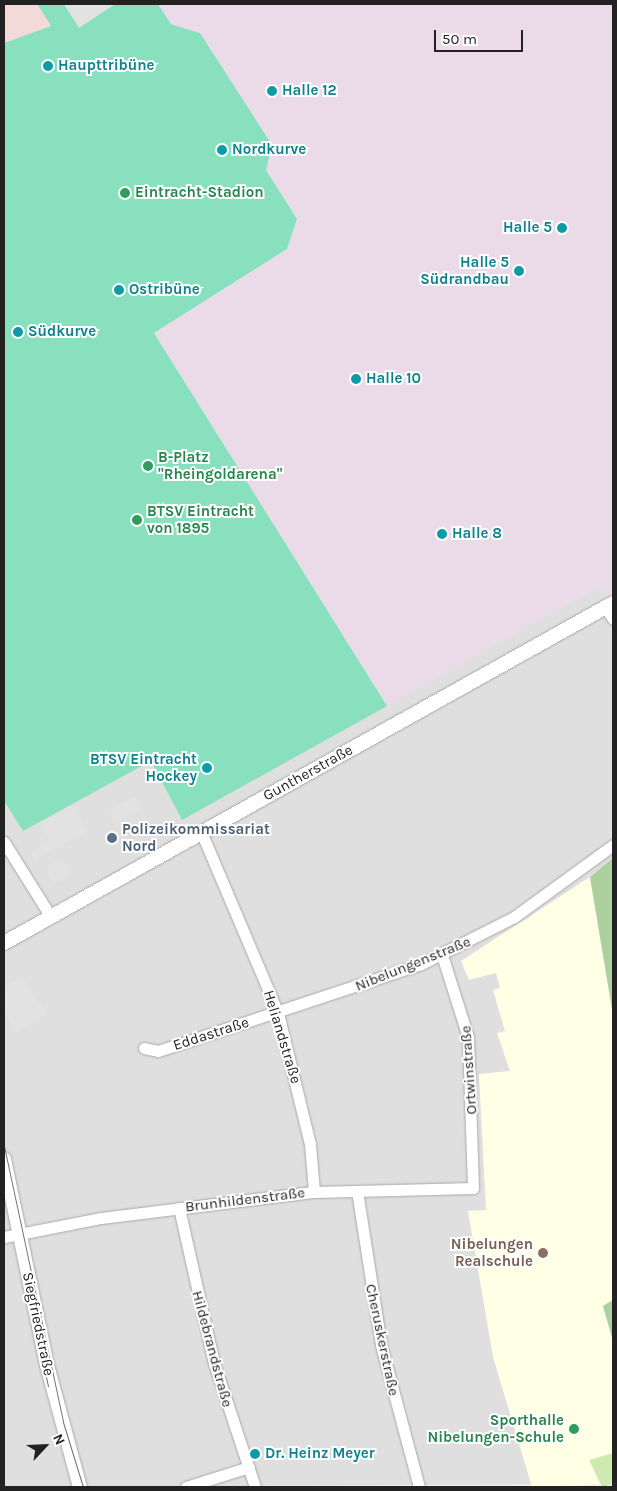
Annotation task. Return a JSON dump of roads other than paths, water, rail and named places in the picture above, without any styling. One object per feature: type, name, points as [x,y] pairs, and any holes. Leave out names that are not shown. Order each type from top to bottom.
[{"type":"street","name":"Guntherstraße","points":[[4,943],[610,610]]},
{"type":"street","name":"Heliandstraße","points":[[202,834],[278,1013],[300,1099],[314,1192]]},
{"type":"street","points":[[4,842],[51,917]]},
{"type":"street","name":"Nibelungenstraße","points":[[278,1013],[442,955],[514,917],[613,845]]},
{"type":"street","name":"Ortwinstraße","points":[[442,955],[468,1037],[473,1188]]},
{"type":"street","name":"Eddastraße","points":[[144,1048],[158,1051],[278,1013]]},
{"type":"street","name":"Siegfriedstraße","points":[[4,1159],[60,1423],[80,1487]]},
{"type":"street","name":"Brunhildenstraße","points":[[4,1237],[18,1231],[178,1208],[314,1192],[473,1188]]},
{"type":"street","name":"Cheruskerstraße","points":[[357,1191],[381,1345],[419,1487]]},
{"type":"street","name":"Hildebrandstraße","points":[[178,1208],[206,1330],[255,1487]]},
{"type":"street","points":[[186,1487],[249,1467]]},
{"type":"tram line","points":[[4,1146],[63,1422],[83,1487]]},
{"type":"tram line","points":[[31,1310],[48,1386]]},
{"type":"place","name":"Haupttribüne","points":[[48,66]]},
{"type":"place","name":"Halle 12","points":[[272,91]]},
{"type":"place","name":"Nordkurve","points":[[222,150]]},
{"type":"place","name":"Eintracht-Stadion","points":[[125,193]]},
{"type":"place","name":"Halle 5","points":[[562,228]]},
{"type":"place","name":"Halle 5 Südrandbau","points":[[519,271]]},
{"type":"place","name":"Ostribüne","points":[[119,290]]},
{"type":"place","name":"Südkurve","points":[[18,332]]},
{"type":"place","name":"Halle 10","points":[[356,379]]},
{"type":"place","name":"B-Platz \"Rheingoldarena\"","points":[[148,466]]},
{"type":"place","name":"BTSV Eintracht von 1895","points":[[137,520]]},
{"type":"place","name":"Halle 8","points":[[442,534]]},
{"type":"place","name":"BTSV Eintracht Hockey","points":[[207,768]]},
{"type":"place","name":"Polizeikommissariat Nord","points":[[112,838]]},
{"type":"place","name":"Nibelungen Realschule","points":[[543,1253]]},
{"type":"place","name":"Sporthalle Nibelungen-Schule","points":[[574,1429]]},
{"type":"place","name":"Dr. Heinz Meyer","points":[[255,1454]]}]
